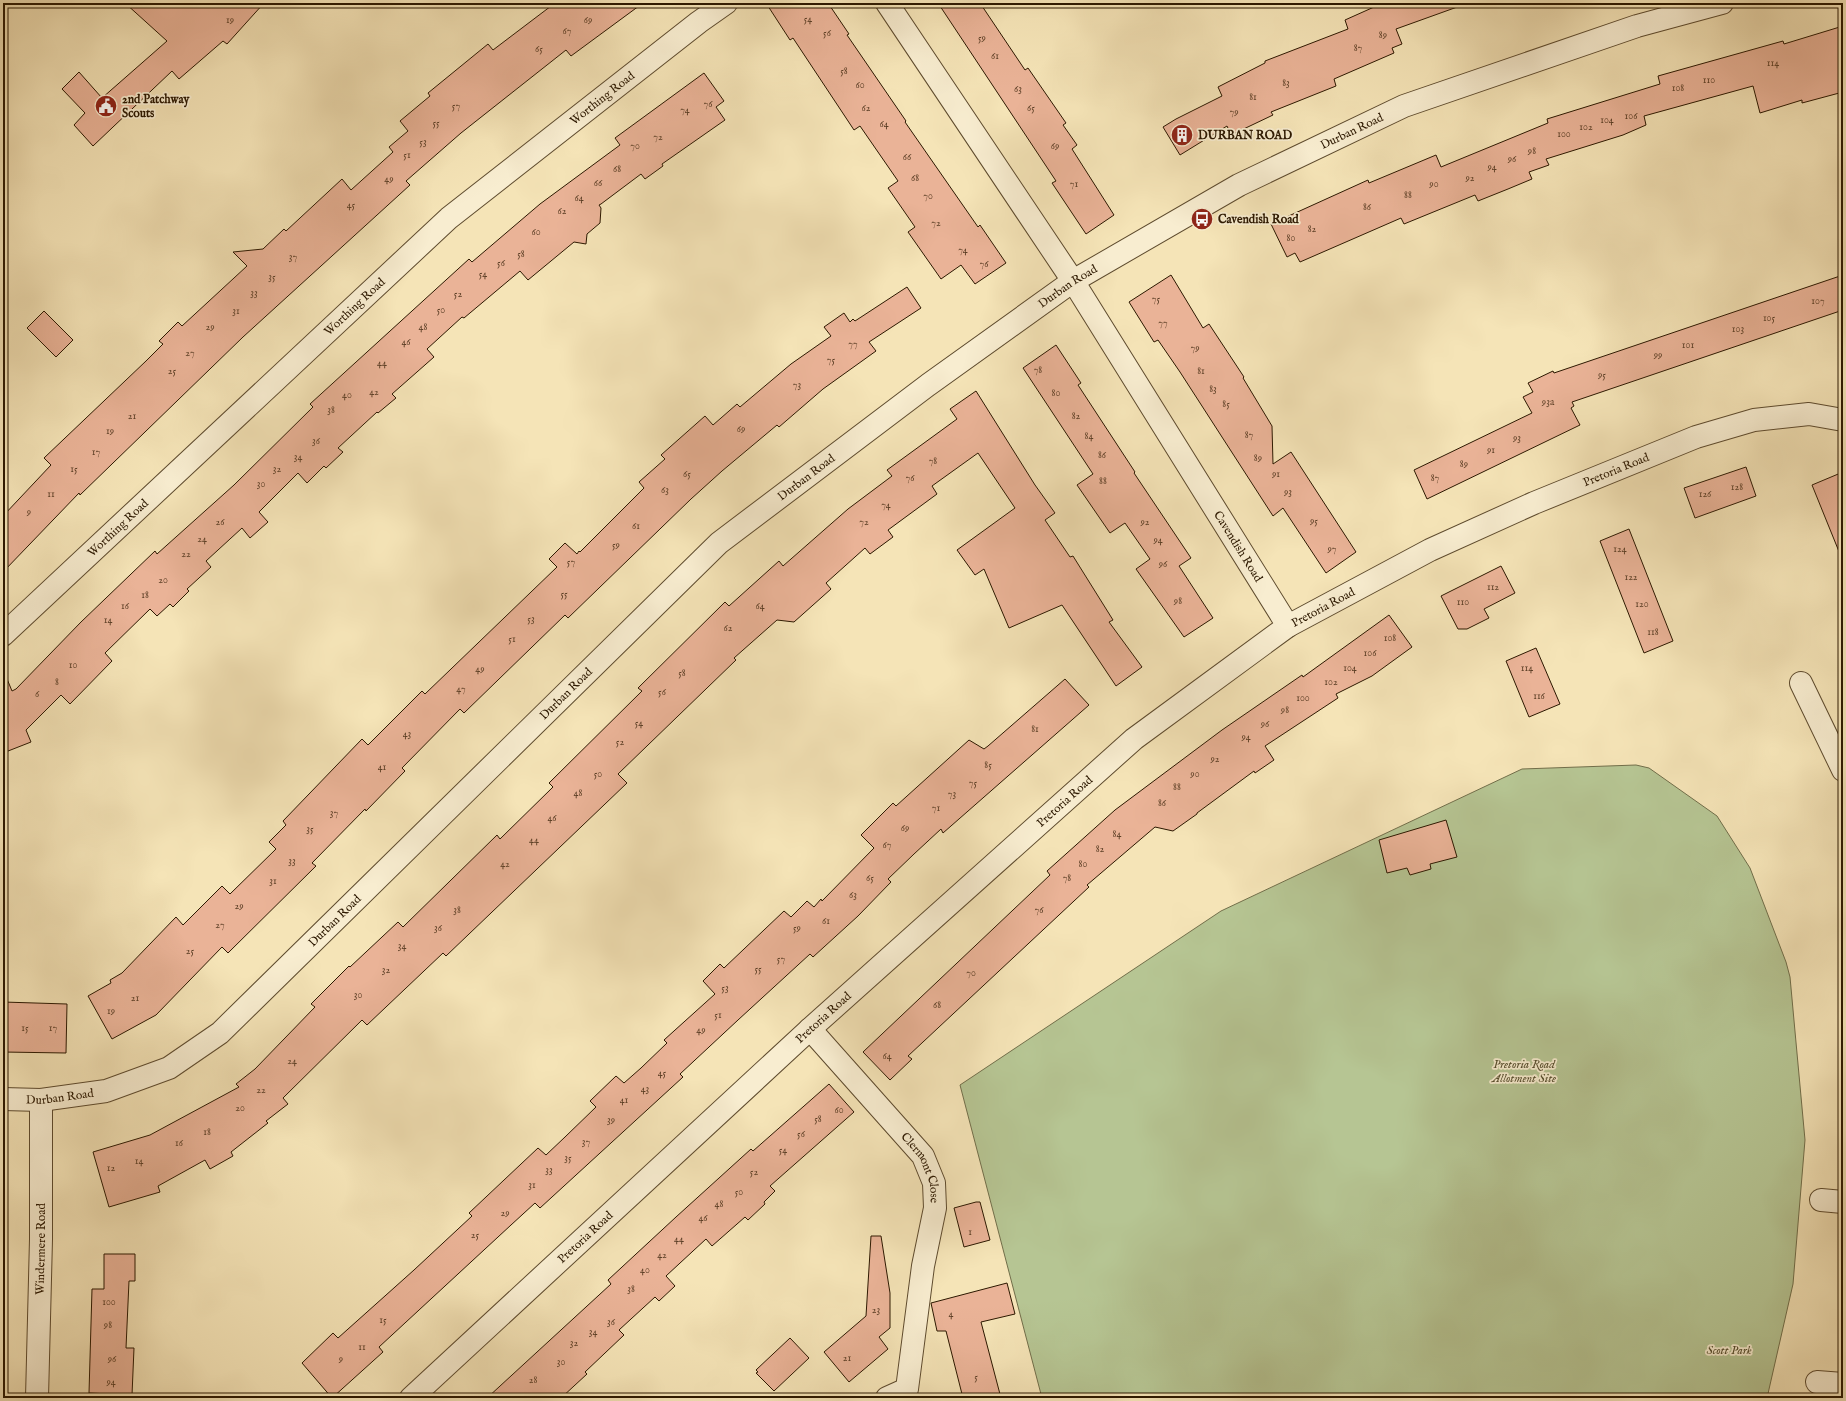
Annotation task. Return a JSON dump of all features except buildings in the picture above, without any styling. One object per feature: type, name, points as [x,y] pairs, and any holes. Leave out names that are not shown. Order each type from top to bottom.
[{"type":"street","name":"Worthing Road","points":[[3,635],[449,218],[699,22],[726,3]]},
{"type":"street","name":"Cavendish Road","points":[[887,3],[1073,281],[1288,626]]},
{"type":"street","name":"Durban Road","points":[[3,1099],[41,1100],[106,1091],[169,1068],[220,1033],[719,543],[923,388],[1073,281],[1239,185],[1404,106],[1637,26],[1722,3]]},
{"type":"street","name":"Pretoria Road","points":[[411,1398],[810,1029],[1134,738],[1288,626],[1437,547],[1534,503],[1696,437],[1754,420],[1809,414],[1843,420]]},
{"type":"street","points":[[1801,683],[1843,770]]},
{"type":"street","name":"Clermont Close","points":[[810,1029],[923,1156],[934,1183],[934,1208],[923,1266],[914,1394],[886,1398]]},
{"type":"street","name":"Windermere Road","points":[[37,1398],[41,1239],[41,1100]]},
{"type":"street","points":[[1821,1200],[1843,1202]]},
{"type":"street","points":[[1817,1382],[1843,1384]]},
{"type":"green space","name":"Pretoria Road Allotment Site","points":[[1636,765],[1649,768],[1717,816],[1750,868],[1786,962],[1790,977],[1805,1140],[1793,1284],[1767,1398],[1042,1398],[960,1085],[1221,911],[1522,769]]},
{"type":"place","name":"2nd Patchway Scouts","points":[[106,106]]},
{"type":"place","name":"DURBAN ROAD","points":[[1182,135]]},
{"type":"place","name":"Cavendish Road","points":[[1202,219]]},
{"type":"park label","name":"Scott Park","points":[[1729,1350]]}]
